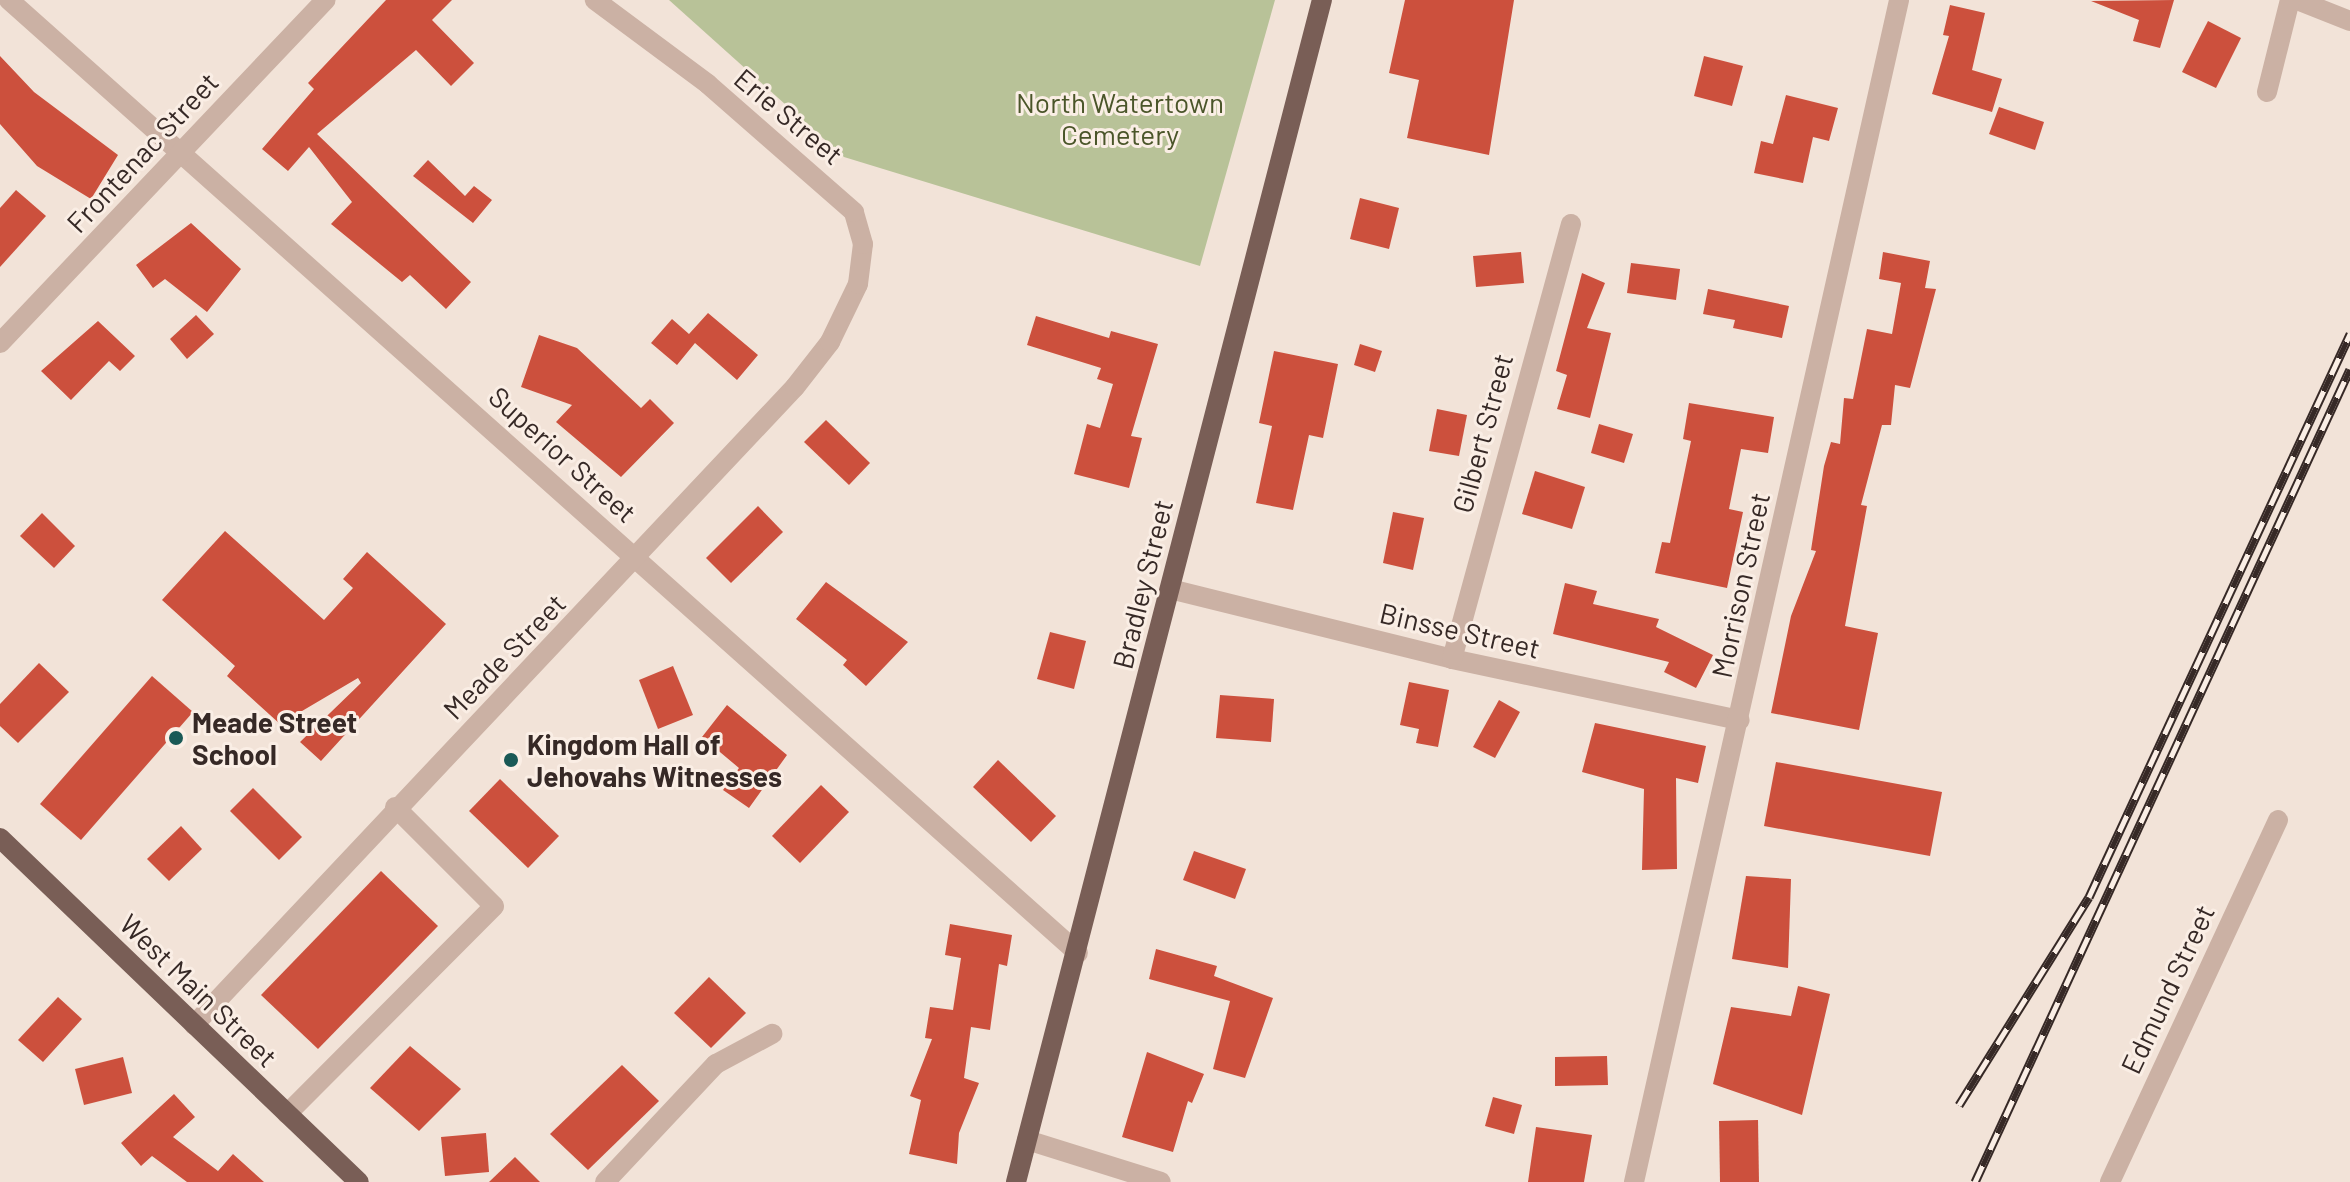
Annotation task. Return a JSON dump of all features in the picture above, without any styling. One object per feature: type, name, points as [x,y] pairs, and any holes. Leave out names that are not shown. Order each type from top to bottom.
[{"type":"main road","name":"Bradley Street","points":[[1016,1182],[1078,953],[1322,0]]},
{"type":"main road","name":"West Main Street","points":[[0,838],[359,1182]]},
{"type":"street","name":"Superior Street","points":[[9,0],[1078,953]]},
{"type":"street","name":"Frontenac Street","points":[[0,343],[326,0]]},
{"type":"street","name":"Erie Street","points":[[595,0],[708,84],[854,212],[861,257],[858,284],[842,318]]},
{"type":"street","name":"Morrison Street","points":[[1634,1182],[1899,0]]},
{"type":"street","points":[[2267,92],[2290,0]]},
{"type":"street","points":[[2297,0],[2350,21]]},
{"type":"street","name":"Gilbert Street","points":[[1452,659],[1571,224]]},
{"type":"street","name":"Meade Street","points":[[194,1025],[395,807],[638,558],[795,387],[842,318]]},
{"type":"street","name":"Binsse Street","points":[[1170,589],[1452,659],[1740,720]]},
{"type":"street","points":[[287,1114],[494,906],[395,807]]},
{"type":"street","name":"Edmund Street","points":[[2110,1182],[2278,820]]},
{"type":"street","points":[[605,1182],[716,1064],[772,1034]]},
{"type":"street","points":[[1027,1140],[1161,1182]]},
{"type":"green space","name":"North Watertown Cemetery","points":[[669,0],[1275,0],[1200,266],[844,157]]},
{"type":"building","points":[[386,0],[452,0],[432,20],[474,63],[451,86],[416,50],[317,134],[471,282],[446,309],[410,275],[402,282],[331,224],[352,202],[309,147],[288,171],[262,149],[314,89],[308,83]]},
{"type":"building","points":[[1405,0],[1514,0],[1489,155],[1407,138],[1419,80],[1389,73]]},
{"type":"building","points":[[2174,0],[2160,48],[2133,41],[2139,20],[2091,1]]},
{"type":"building","points":[[1950,5],[1985,13],[1972,70],[2002,79],[1992,112],[1932,94],[1949,36],[1943,35]]},
{"type":"building","points":[[2208,21],[2241,38],[2216,88],[2182,72]]},
{"type":"building","points":[[0,56],[34,92],[118,155],[91,199],[37,166],[0,124]]},
{"type":"building","points":[[1704,56],[1743,66],[1732,106],[1694,96]]},
{"type":"building","points":[[1786,95],[1838,108],[1829,141],[1813,137],[1803,183],[1754,173],[1761,141],[1773,144]]},
{"type":"building","points":[[1999,107],[2044,122],[2035,150],[1989,134]]},
{"type":"building","points":[[428,160],[465,196],[474,186],[492,200],[473,223],[413,176]]},
{"type":"building","points":[[16,190],[46,216],[0,267],[0,208]]},
{"type":"building","points":[[1360,198],[1399,208],[1389,249],[1350,239]]},
{"type":"building","points":[[191,223],[241,269],[207,312],[165,279],[153,288],[136,265]]},
{"type":"building","points":[[1521,252],[1524,283],[1476,287],[1473,256]]},
{"type":"building","points":[[1883,252],[1930,261],[1925,288],[1936,289],[1910,388],[1895,385],[1891,425],[1882,425],[1861,505],[1867,506],[1845,626],[1878,633],[1859,730],[1771,713],[1791,616],[1816,551],[1811,550],[1824,466],[1831,442],[1840,444],[1844,398],[1853,399],[1867,329],[1892,334],[1901,283],[1879,279]]},
{"type":"building","points":[[1631,263],[1680,269],[1676,300],[1627,293]]},
{"type":"building","points":[[1582,273],[1605,283],[1587,328],[1611,333],[1590,418],[1557,409],[1567,375],[1556,371]]},
{"type":"building","points":[[1708,289],[1789,306],[1782,338],[1733,328],[1735,320],[1703,314]]},
{"type":"building","points":[[708,313],[758,355],[737,380],[695,343],[677,365],[651,343],[672,319],[689,334]]},
{"type":"building","points":[[196,315],[214,334],[187,359],[170,339]]},
{"type":"building","points":[[1036,316],[1109,338],[1111,331],[1158,344],[1131,436],[1142,438],[1129,488],[1074,474],[1087,424],[1100,428],[1113,384],[1097,379],[1101,368],[1027,345]]},
{"type":"building","points":[[98,321],[135,356],[120,371],[109,361],[71,400],[41,371]]},
{"type":"building","points":[[539,335],[577,348],[641,408],[650,399],[674,423],[621,477],[556,422],[572,405],[521,387]]},
{"type":"building","points":[[1360,344],[1382,351],[1375,372],[1354,365]]},
{"type":"building","points":[[1274,351],[1338,364],[1323,438],[1309,435],[1293,510],[1256,503],[1272,426],[1259,423]]},
{"type":"building","points":[[1689,403],[1774,417],[1768,453],[1741,449],[1729,509],[1743,512],[1727,588],[1655,573],[1662,542],[1670,543],[1691,441],[1683,439]]},
{"type":"building","points":[[1437,409],[1467,415],[1459,456],[1429,451]]},
{"type":"building","points":[[826,420],[870,463],[849,485],[804,442]]},
{"type":"building","points":[[1599,424],[1633,434],[1624,463],[1591,453]]},
{"type":"building","points":[[1535,471],[1585,487],[1572,529],[1522,514]]},
{"type":"building","points":[[758,506],[783,532],[731,583],[706,558]]},
{"type":"building","points":[[1393,512],[1424,518],[1413,570],[1383,563]]},
{"type":"building","points":[[42,513],[75,546],[54,568],[20,536]]},
{"type":"building","points":[[225,531],[324,620],[353,588],[343,579],[367,552],[446,624],[321,761],[300,742],[361,683],[358,678],[280,724],[227,676],[235,666],[162,600]]},
{"type":"building","points":[[826,582],[908,642],[866,686],[843,665],[847,660],[796,619]]},
{"type":"building","points":[[1565,583],[1597,591],[1593,604],[1659,619],[1656,627],[1713,655],[1696,688],[1664,672],[1669,662],[1553,634]]},
{"type":"building","points":[[1050,632],[1086,641],[1074,689],[1037,679]]},
{"type":"building","points":[[39,663],[69,692],[18,743],[0,726],[0,704]]},
{"type":"building","points":[[673,666],[693,715],[658,729],[639,680]]},
{"type":"building","points":[[152,676],[193,712],[81,840],[40,804]]},
{"type":"building","points":[[1409,682],[1449,690],[1438,747],[1416,743],[1419,729],[1400,725]]},
{"type":"building","points":[[1220,695],[1274,699],[1271,742],[1216,738]]},
{"type":"building","points":[[1499,700],[1520,712],[1495,758],[1473,747]]},
{"type":"building","points":[[727,705],[787,755],[749,808],[723,790],[739,768],[702,737]]},
{"type":"building","points":[[1595,723],[1706,746],[1698,783],[1676,778],[1677,869],[1642,870],[1644,789],[1582,772]]},
{"type":"building","points":[[998,760],[1056,816],[1031,842],[973,787]]},
{"type":"building","points":[[1776,762],[1942,792],[1930,856],[1764,826]]},
{"type":"building","points":[[500,779],[559,836],[528,868],[469,811]]},
{"type":"building","points":[[821,785],[849,812],[800,863],[772,836]]},
{"type":"building","points":[[253,788],[302,837],[279,860],[230,811]]},
{"type":"building","points":[[181,826],[202,849],[169,881],[147,859]]},
{"type":"building","points":[[1194,851],[1246,869],[1235,899],[1183,880]]},
{"type":"building","points":[[381,871],[438,926],[318,1049],[261,995]]},
{"type":"building","points":[[1746,876],[1791,879],[1788,968],[1732,959]]},
{"type":"building","points":[[950,924],[1012,935],[1007,966],[999,964],[990,1030],[971,1027],[964,1078],[979,1083],[959,1133],[957,1164],[909,1154],[921,1100],[910,1096],[932,1039],[925,1038],[930,1007],[953,1010],[961,958],[945,955]]},
{"type":"building","points":[[1156,949],[1217,966],[1214,976],[1273,998],[1245,1078],[1213,1069],[1230,1001],[1149,979]]},
{"type":"building","points":[[709,977],[746,1013],[711,1048],[674,1013]]},
{"type":"building","points":[[1798,986],[1830,994],[1802,1115],[1713,1084],[1731,1007],[1791,1016]]},
{"type":"building","points":[[58,997],[82,1019],[43,1062],[18,1040]]},
{"type":"building","points":[[410,1046],[461,1089],[419,1131],[370,1088]]},
{"type":"building","points":[[1147,1052],[1204,1074],[1192,1103],[1188,1101],[1173,1152],[1122,1137]]},
{"type":"building","points":[[1607,1056],[1608,1085],[1555,1086],[1555,1057]]},
{"type":"building","points":[[123,1057],[132,1093],[84,1105],[75,1069]]},
{"type":"building","points":[[622,1065],[659,1101],[588,1170],[550,1134]]},
{"type":"building","points":[[174,1094],[195,1117],[173,1137],[218,1171],[233,1154],[264,1182],[187,1182],[152,1156],[141,1166],[121,1143]]},
{"type":"building","points":[[1493,1097],[1522,1105],[1514,1134],[1485,1126]]},
{"type":"building","points":[[1758,1120],[1759,1182],[1720,1182],[1719,1121]]},
{"type":"building","points":[[1536,1127],[1592,1135],[1584,1182],[1528,1182]]},
{"type":"building","points":[[486,1133],[489,1172],[445,1176],[441,1137]]},
{"type":"building","points":[[515,1157],[540,1182],[489,1182]]},
{"type":"railway","points":[[1959,1105],[2089,897],[2350,334]]},
{"type":"railway","points":[[1975,1182],[2350,369]]},
{"type":"place","name":"Meade Street School","points":[[176,738]]},
{"type":"place","name":"Kingdom Hall of Jehovahs Witnesses","points":[[511,760]]}]
